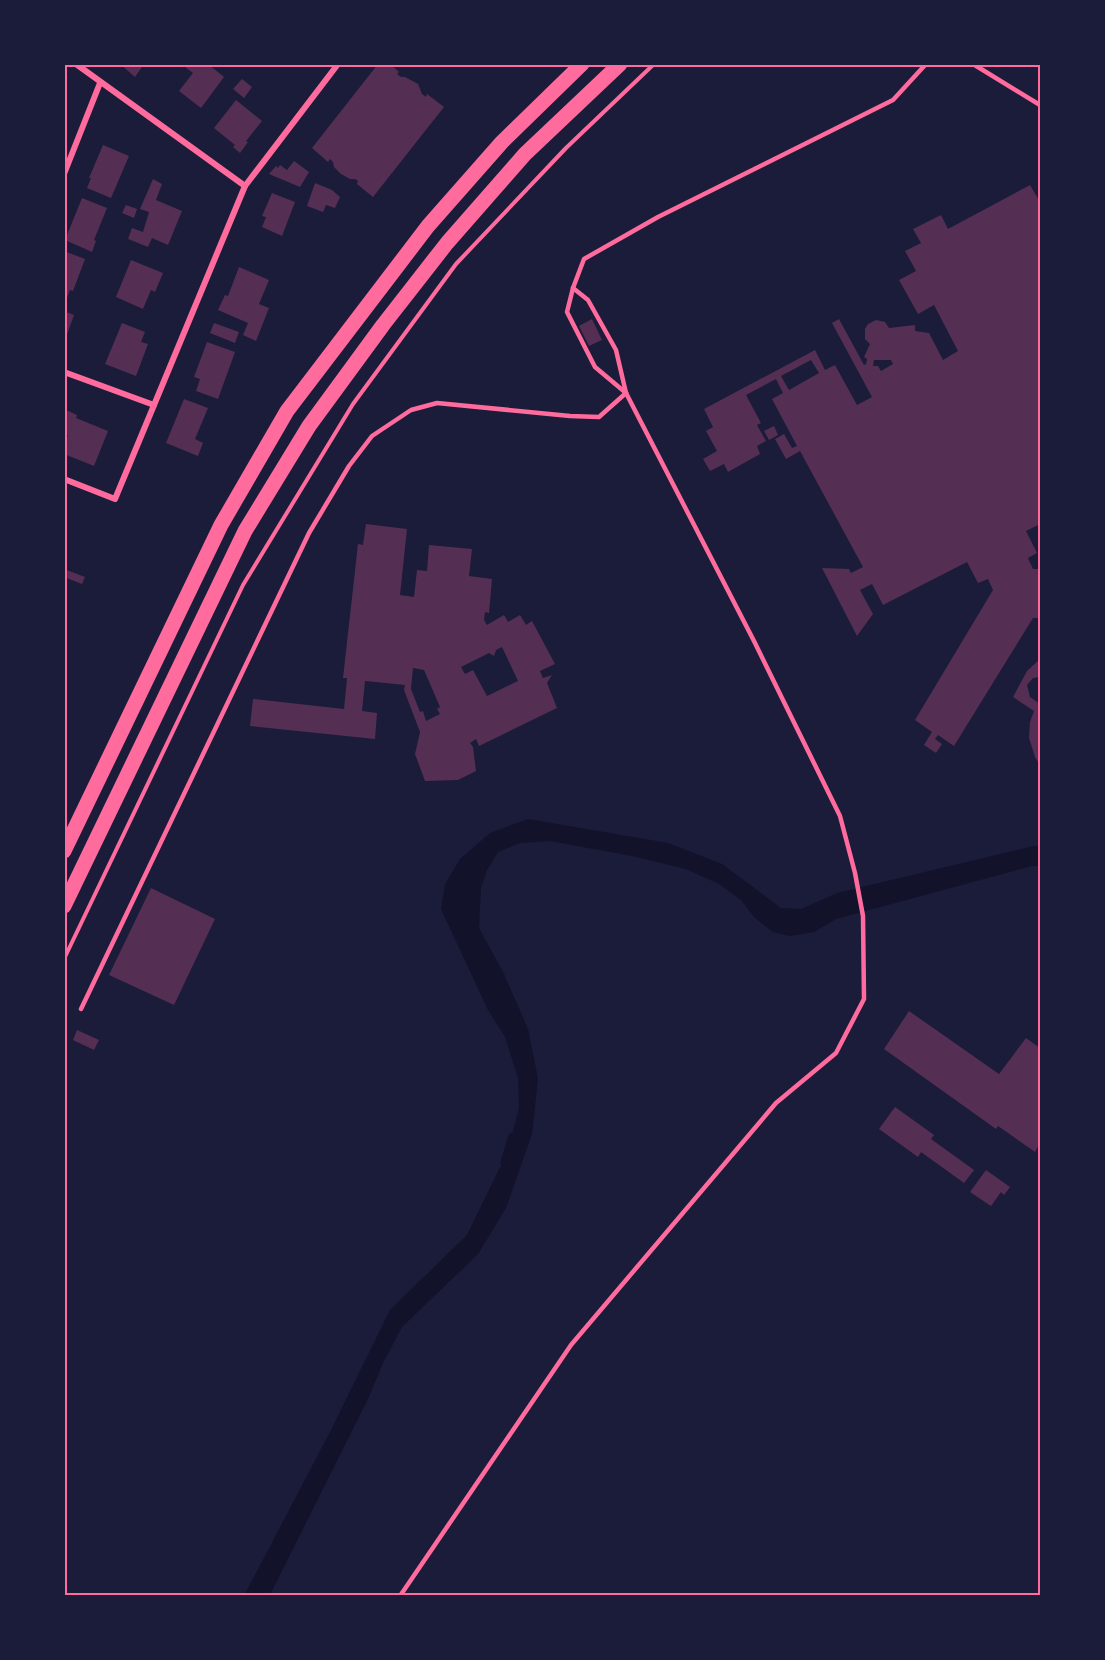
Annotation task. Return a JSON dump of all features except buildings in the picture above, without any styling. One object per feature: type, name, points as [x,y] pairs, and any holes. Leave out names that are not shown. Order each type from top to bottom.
[{"type":"main road","points":[[64,851],[221,525],[287,411],[428,226],[502,142],[582,64]]},
{"type":"main road","points":[[64,906],[245,531],[309,426],[447,243],[525,154],[620,64]]},
{"type":"street","points":[[76,64],[245,186]]},
{"type":"street","points":[[64,479],[115,499],[245,186],[338,64]]},
{"type":"street","points":[[64,174],[100,83]]},
{"type":"street","points":[[64,372],[154,405]]},
{"type":"lane","points":[[626,393],[595,367],[567,312],[584,259],[658,217],[893,100],[926,64]]},
{"type":"lane","points":[[973,64],[1041,105]]},
{"type":"lane","points":[[400,1596],[570,1345],[776,1103],[836,1053],[864,999],[863,916],[855,873],[840,816],[754,641],[626,393],[616,350],[588,300],[573,288]]},
{"type":"lane","points":[[81,1009],[309,532],[349,466],[372,436],[411,410],[436,402],[599,417],[626,393]]},
{"type":"shaded area","points":[[528,819],[668,843],[722,864],[781,908],[801,909],[837,893],[1034,846],[1040,846],[1040,866],[1032,866],[836,919],[814,932],[790,936],[773,932],[755,918],[741,900],[719,884],[686,869],[632,856],[550,841],[520,843],[498,852],[487,870],[481,888],[479,928],[504,974],[528,1029],[538,1079],[532,1134],[506,1208],[478,1254],[402,1327],[270,1595],[244,1596],[330,1432],[390,1310],[467,1235],[507,1153],[519,1108],[518,1078],[505,1037],[488,1010],[441,909],[445,884],[460,859],[490,833]]},
{"type":"waterway","points":[[504,1162],[512,1136]]}]
